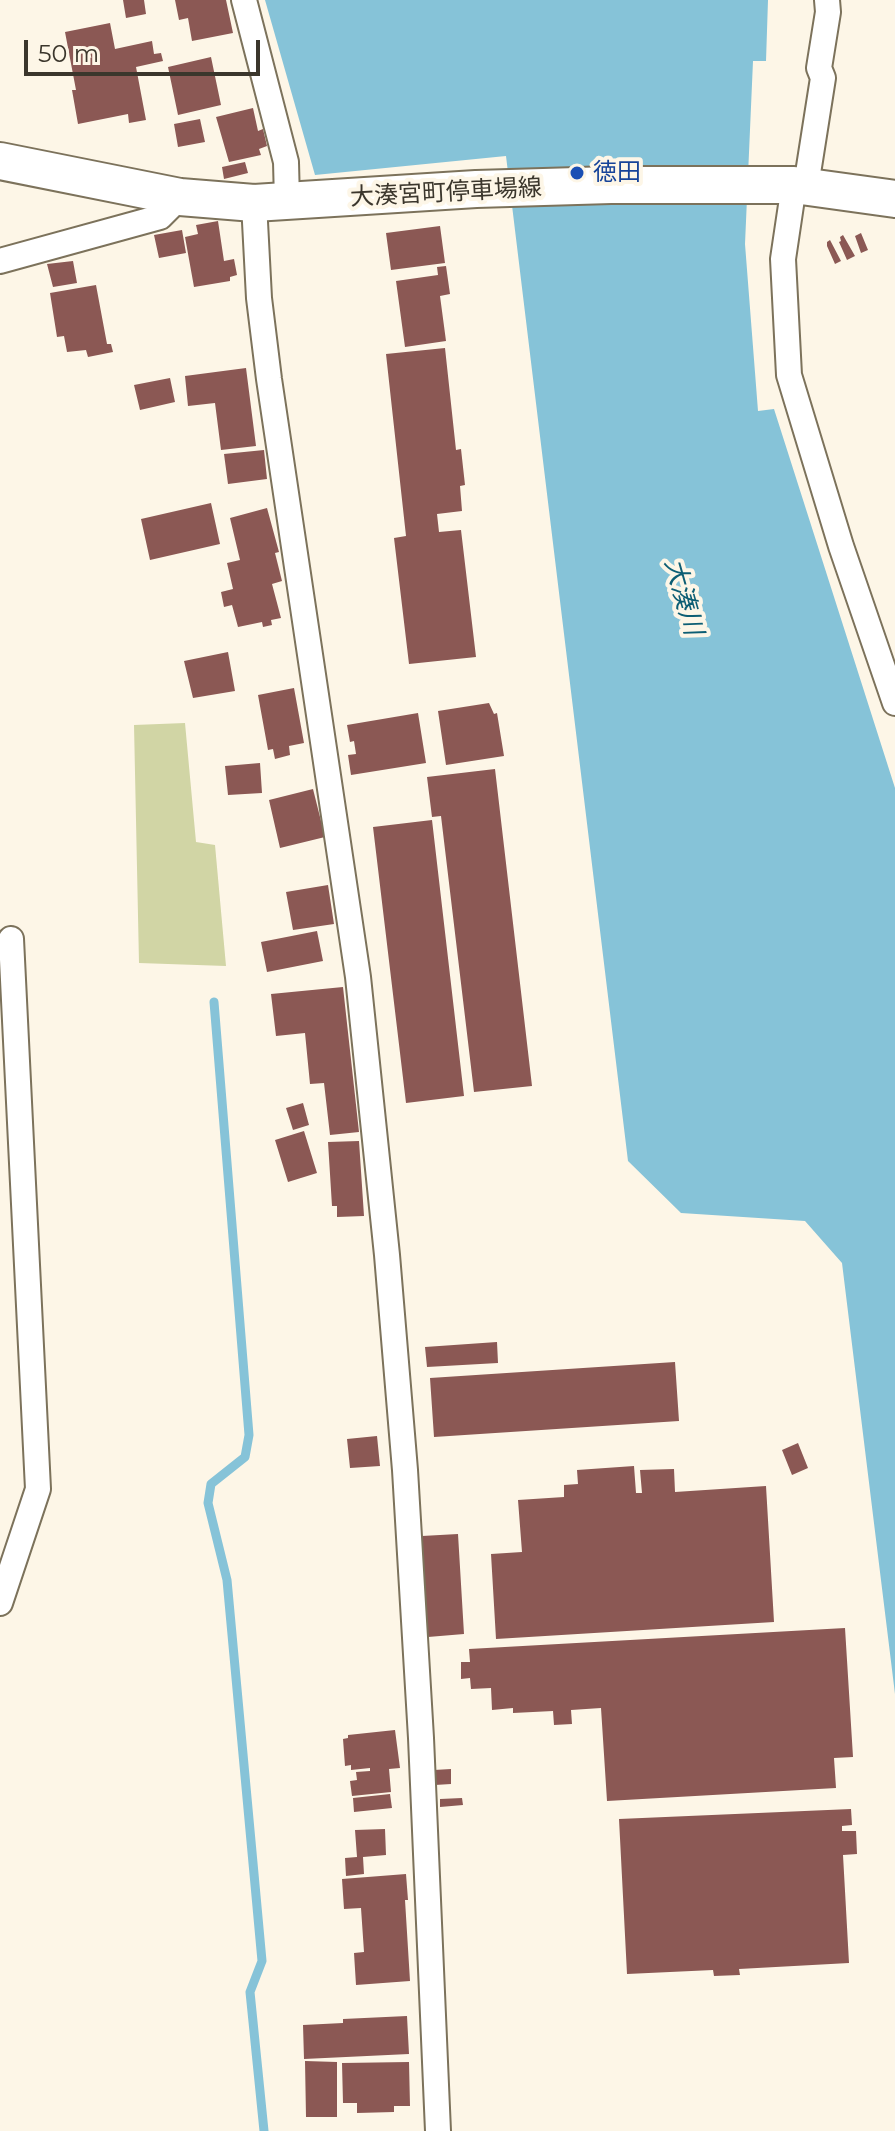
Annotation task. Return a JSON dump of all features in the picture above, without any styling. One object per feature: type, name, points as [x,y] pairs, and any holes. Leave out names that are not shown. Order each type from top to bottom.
[{"type":"main road","name":"大湊宮町停車場線","points":[[0,161],[180,197],[270,202],[476,189],[796,185],[895,199]]},
{"type":"street","points":[[244,0],[286,162],[270,202],[259,298],[358,977],[387,1255],[405,1470],[419,1706],[438,2131]]},
{"type":"street","points":[[827,0],[819,68],[823,78],[796,185],[783,259],[789,375],[841,546],[895,703]]},
{"type":"street","points":[[0,261],[160,217],[180,197]]},
{"type":"street","points":[[0,1603],[38,1489],[11,939]]},
{"type":"green space","points":[[185,723],[196,842],[215,845],[226,966],[139,963],[134,725]]},
{"type":"water","name":"大湊川","points":[[265,0],[768,0],[766,61],[753,61],[745,244],[758,411],[774,409],[895,788],[895,1694],[842,1263],[805,1221],[681,1213],[628,1161],[506,156],[315,175]]},
{"type":"building","points":[[123,0],[144,0],[146,14],[126,18]]},
{"type":"building","points":[[175,0],[226,0],[233,33],[192,41],[188,18],[179,20]]},
{"type":"building","points":[[110,23],[115,49],[152,41],[154,54],[161,53],[163,61],[136,67],[146,120],[129,123],[128,114],[78,124],[72,90],[76,90],[65,32]]},
{"type":"building","points":[[211,57],[221,105],[178,115],[168,67]]},
{"type":"building","points":[[253,108],[258,131],[263,129],[267,146],[259,149],[261,155],[229,162],[216,117]]},
{"type":"building","points":[[200,119],[205,142],[178,147],[174,124]]},
{"type":"building","points":[[245,162],[248,173],[224,179],[222,167]]},
{"type":"building","points":[[218,221],[224,261],[234,259],[237,275],[230,277],[230,281],[194,287],[185,237],[198,234],[196,225]]},
{"type":"building","points":[[440,226],[445,263],[391,270],[386,233]]},
{"type":"building","points":[[182,230],[186,253],[159,258],[154,235]]},
{"type":"building","points":[[861,233],[868,250],[861,253],[855,236]]},
{"type":"building","points":[[843,235],[855,256],[847,260],[839,242]]},
{"type":"building","points":[[830,240],[841,261],[835,264],[827,246]]},
{"type":"building","points":[[73,261],[77,283],[53,287],[47,264]]},
{"type":"building","points":[[446,266],[450,294],[440,296],[446,341],[405,347],[396,281],[438,275],[437,267]]},
{"type":"building","points":[[96,285],[107,344],[111,344],[113,352],[88,357],[86,350],[67,352],[64,336],[57,337],[50,293]]},
{"type":"building","points":[[445,348],[456,450],[461,449],[465,485],[460,486],[462,511],[437,514],[439,532],[461,530],[476,657],[409,664],[394,538],[406,536],[386,354]]},
{"type":"building","points":[[246,368],[256,446],[221,450],[215,403],[188,406],[185,376]]},
{"type":"building","points":[[170,378],[175,402],[140,410],[134,385]]},
{"type":"building","points":[[264,450],[267,479],[228,484],[224,454]]},
{"type":"building","points":[[211,503],[220,544],[150,560],[141,519]]},
{"type":"building","points":[[267,508],[279,552],[275,553],[282,581],[272,584],[281,618],[271,620],[272,625],[263,627],[262,622],[238,627],[232,605],[224,607],[221,592],[233,589],[227,563],[240,560],[230,518]]},
{"type":"building","points":[[228,652],[235,691],[193,698],[184,661]]},
{"type":"building","points":[[294,688],[304,743],[289,746],[290,755],[275,759],[273,749],[268,750],[258,695]]},
{"type":"building","points":[[489,703],[494,714],[497,713],[504,756],[446,765],[438,711]]},
{"type":"building","points":[[418,713],[426,763],[351,775],[348,755],[356,754],[347,725]]},
{"type":"building","points":[[260,763],[262,793],[228,795],[225,766]]},
{"type":"building","points":[[495,769],[532,1086],[474,1092],[441,816],[432,817],[427,777]]},
{"type":"building","points":[[313,789],[325,837],[280,848],[269,800]]},
{"type":"building","points":[[432,820],[464,1096],[406,1103],[373,827]]},
{"type":"building","points":[[328,885],[334,924],[293,930],[286,892]]},
{"type":"building","points":[[317,931],[323,961],[267,972],[261,942]]},
{"type":"building","points":[[343,987],[359,1132],[330,1135],[324,1083],[310,1084],[305,1033],[276,1036],[271,994]]},
{"type":"building","points":[[303,1103],[309,1125],[293,1130],[286,1108]]},
{"type":"building","points":[[304,1131],[317,1173],[288,1182],[275,1140]]},
{"type":"building","points":[[359,1141],[364,1216],[337,1217],[337,1206],[332,1206],[328,1142]]},
{"type":"building","points":[[497,1342],[498,1363],[427,1367],[425,1347]]},
{"type":"building","points":[[675,1362],[679,1421],[434,1437],[430,1378]]},
{"type":"building","points":[[377,1436],[380,1466],[350,1468],[347,1439]]},
{"type":"building","points":[[798,1443],[808,1468],[792,1475],[782,1450]]},
{"type":"building","points":[[634,1466],[636,1493],[642,1493],[640,1470],[674,1469],[675,1492],[766,1486],[774,1622],[496,1639],[491,1554],[522,1552],[518,1500],[564,1497],[564,1485],[578,1484],[577,1470]]},
{"type":"building","points":[[458,1534],[464,1634],[428,1637],[422,1536]]},
{"type":"building","points":[[845,1628],[853,1757],[834,1758],[836,1788],[607,1801],[601,1708],[571,1710],[572,1724],[554,1725],[553,1711],[513,1713],[513,1708],[492,1710],[491,1688],[471,1689],[470,1678],[461,1679],[461,1662],[470,1662],[469,1649]]},
{"type":"building","points":[[395,1730],[400,1768],[389,1769],[391,1792],[352,1796],[350,1781],[357,1780],[356,1772],[370,1771],[370,1768],[351,1770],[351,1765],[345,1766],[343,1739],[348,1735]]},
{"type":"building","points":[[451,1769],[451,1784],[435,1785],[434,1770]]},
{"type":"building","points":[[390,1794],[392,1808],[354,1812],[353,1798]]},
{"type":"building","points":[[462,1798],[463,1805],[440,1807],[440,1799]]},
{"type":"building","points":[[851,1809],[852,1825],[842,1826],[842,1831],[856,1831],[857,1854],[843,1855],[849,1963],[739,1969],[740,1975],[714,1976],[713,1970],[627,1974],[619,1819]]},
{"type":"building","points":[[385,1829],[386,1855],[363,1857],[364,1874],[346,1876],[345,1858],[357,1857],[355,1830]]},
{"type":"building","points":[[406,1874],[410,1981],[356,1985],[354,1953],[364,1952],[361,1908],[344,1909],[342,1879]]},
{"type":"building","points":[[407,2016],[409,2054],[304,2059],[303,2025],[343,2023],[343,2019]]},
{"type":"building","points":[[305,2061],[337,2062],[337,2117],[306,2117]]},
{"type":"building","points":[[409,2062],[410,2106],[394,2106],[394,2112],[357,2113],[357,2103],[343,2103],[342,2063]]},
{"type":"waterway","points":[[214,1002],[249,1435],[245,1457],[211,1484],[208,1503],[227,1580],[262,1961],[250,1992],[264,2131]]},
{"type":"place","name":"徳田","points":[[577,173]]}]
